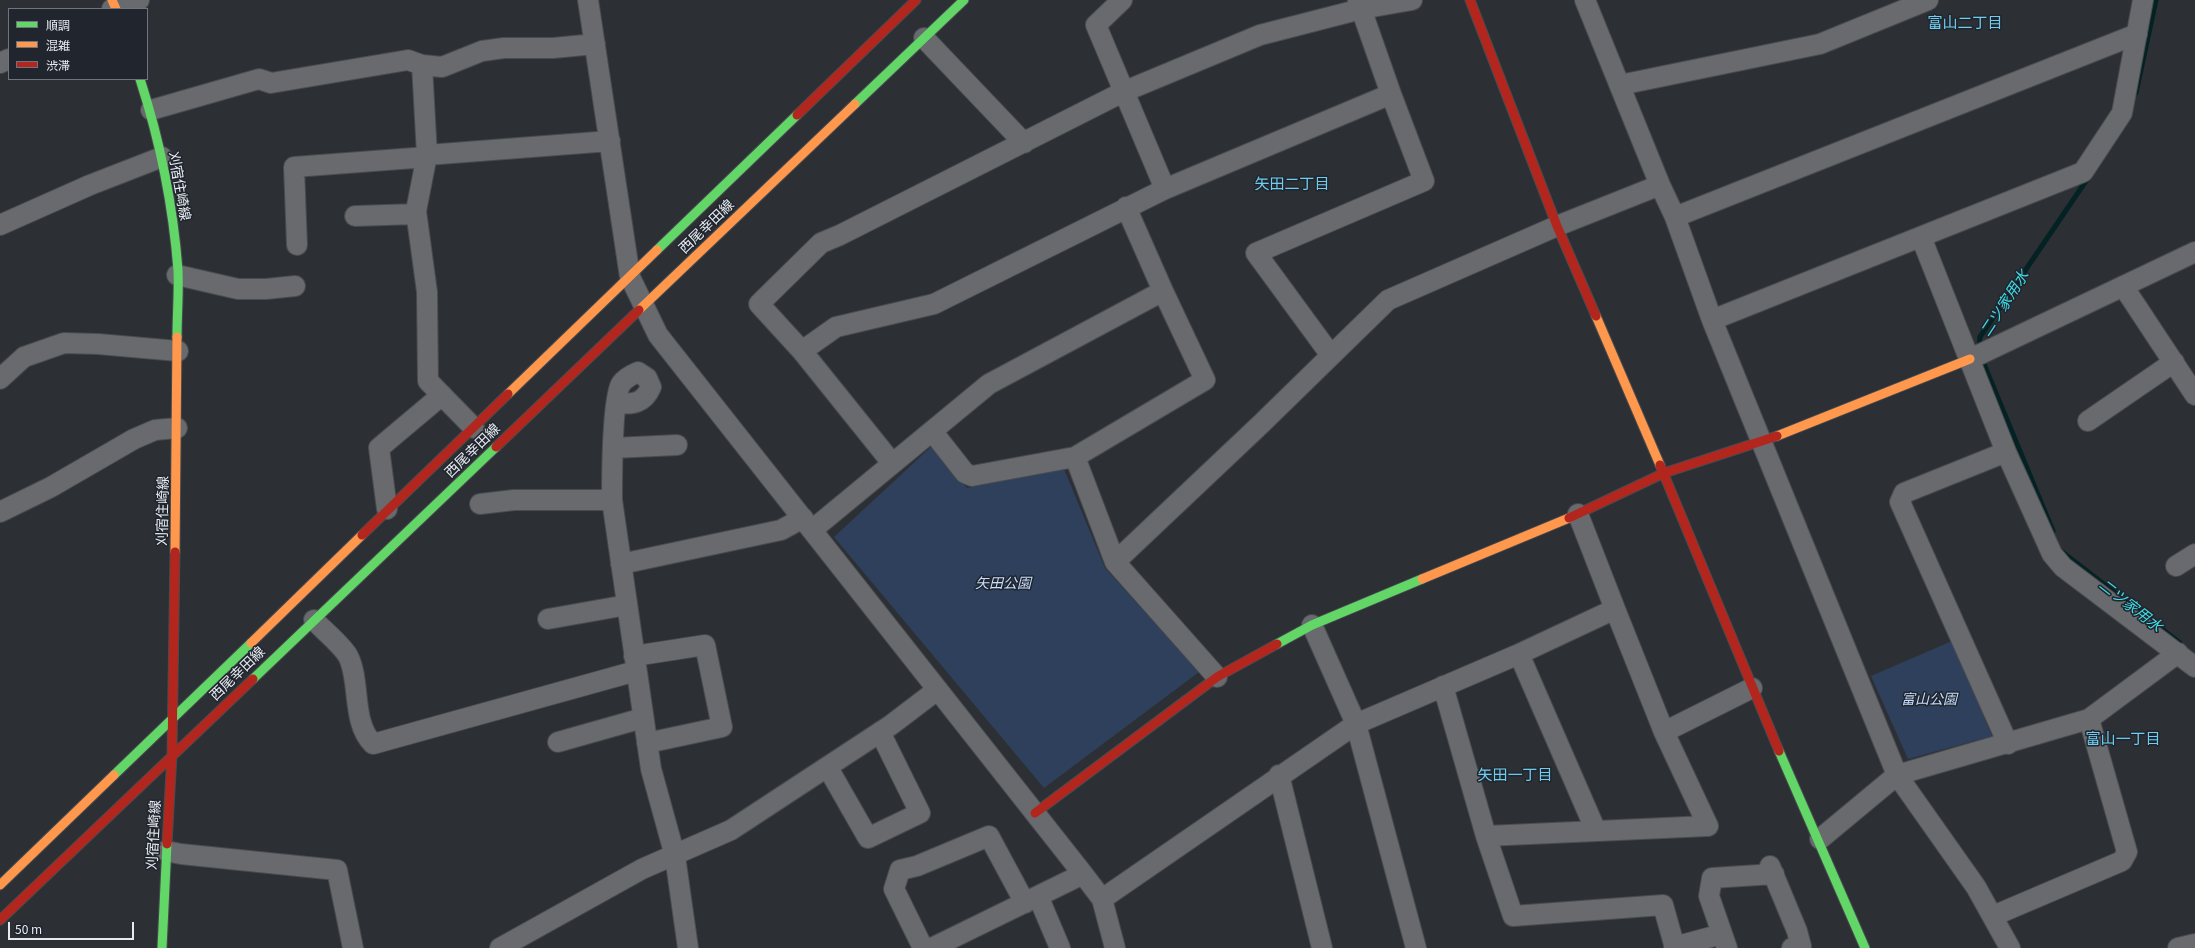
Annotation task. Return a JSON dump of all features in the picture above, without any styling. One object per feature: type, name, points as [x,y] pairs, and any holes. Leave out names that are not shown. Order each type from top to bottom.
[{"type":"main road","name":"西尾幸田線","points":[[0,885],[387,509],[474,428],[916,0]]},
{"type":"main road","name":"西尾幸田線","points":[[0,920],[172,754],[964,0]]},
{"type":"main road","points":[[1470,0],[1557,226],[1664,473],[1752,688],[1820,839],[1866,948]]},
{"type":"main road","name":"刈宿住崎線","points":[[140,80],[151,110],[162,157],[172,211],[177,274],[178,351],[172,754],[162,948]]},
{"type":"main road","points":[[1035,813],[1217,677],[1312,625],[1578,514],[1664,473],[1761,442],[1970,359]]},
{"type":"street","points":[[114,6],[139,0]]},
{"type":"street","points":[[588,0],[596,44],[630,277],[658,334],[1102,899],[1116,948]]},
{"type":"street","points":[[1122,0],[1096,25],[1165,189]]},
{"type":"street","points":[[892,463],[802,351],[759,304],[821,243],[840,235],[1024,143],[1123,92],[1260,36],[1359,5],[1412,0]]},
{"type":"street","points":[[1585,0],[1660,186],[1675,217],[1712,320],[1897,775],[1976,887],[2010,948]]},
{"type":"street","points":[[1620,85],[1820,44],[1928,0]]},
{"type":"street","points":[[1712,320],[2083,172],[2122,113],[2143,0]]},
{"type":"street","points":[[1330,354],[1256,253],[1424,181],[1390,94],[1359,5]]},
{"type":"street","points":[[1675,217],[2137,34]]},
{"type":"street","points":[[924,38],[1024,143]]},
{"type":"street","points":[[151,110],[259,79],[270,83],[408,60],[422,65],[442,67],[482,51],[504,48],[553,48],[596,44]]},
{"type":"street","points":[[422,65],[427,156],[416,214],[427,292],[428,381],[474,428]]},
{"type":"street","points":[[802,351],[836,327],[934,304],[1126,207],[1165,189],[1390,94]]},
{"type":"street","points":[[296,245],[294,168],[610,140]]},
{"type":"street","points":[[0,225],[90,185],[162,157]]},
{"type":"street","points":[[1116,562],[1261,424],[1330,354],[1388,300],[1557,226],[1660,186]]},
{"type":"street","points":[[932,431],[966,473],[972,476],[1076,458],[1205,380],[1163,292],[1126,207]]},
{"type":"street","points":[[355,216],[416,214]]},
{"type":"street","points":[[1921,236],[2006,452],[2052,554],[2063,567],[2195,667]]},
{"type":"street","points":[[1970,359],[2195,252]]},
{"type":"street","points":[[177,274],[238,289],[266,289],[296,286]]},
{"type":"street","points":[[2123,286],[2195,395]]},
{"type":"street","points":[[621,564],[808,524],[892,463],[988,384],[1163,292]]},
{"type":"street","points":[[0,379],[24,357],[64,343],[98,344],[178,351]]},
{"type":"street","points":[[2088,420],[2174,362]]},
{"type":"street","points":[[387,509],[380,448],[442,395]]},
{"type":"street","points":[[617,403],[612,500],[651,770],[675,856],[688,948]]},
{"type":"street","points":[[0,512],[51,487],[134,438],[155,430],[177,428]]},
{"type":"street","points":[[614,448],[678,445]]},
{"type":"street","points":[[2006,452],[1904,493],[1900,502],[2008,744]]},
{"type":"street","points":[[1076,458],[1116,562],[1217,677]]},
{"type":"street","points":[[480,504],[514,500],[612,500]]},
{"type":"street","points":[[1486,836],[1708,826],[1664,732],[1578,514]]},
{"type":"street","points":[[2176,566],[2195,554]]},
{"type":"street","points":[[548,619],[627,605]]},
{"type":"street","points":[[1102,899],[1279,775],[1356,724],[1519,654],[1615,609]]},
{"type":"street","points":[[314,620],[348,655],[352,666],[356,698],[367,738],[373,744],[635,663],[705,645],[722,727],[647,743]]},
{"type":"street","points":[[1312,625],[1356,724],[1411,947]]},
{"type":"street","points":[[1820,839],[1897,775],[2008,744],[2089,719],[2178,653]]},
{"type":"street","points":[[1519,654],[1596,831]]},
{"type":"street","points":[[1443,686],[1486,836],[1513,916],[1663,905],[1674,948],[1724,941],[1709,896],[1712,878],[1772,870],[1797,931],[1800,946],[1792,948]]},
{"type":"street","points":[[1664,732],[1752,688]]},
{"type":"street","points":[[500,948],[642,869],[675,856],[731,830],[828,768],[937,690]]},
{"type":"street","points":[[558,742],[643,718]]},
{"type":"street","points":[[1993,916],[2122,861],[2127,852],[2089,719]]},
{"type":"street","points":[[828,768],[868,838],[920,813],[880,732]]},
{"type":"street","points":[[1279,775],[1322,948]]},
{"type":"street","points":[[923,948],[894,889],[900,870],[917,866],[989,836],[1031,899],[1060,948]]},
{"type":"street","points":[[166,851],[181,854],[337,870],[353,948]]},
{"type":"street","points":[[932,948],[1083,874]]},
{"type":"street","points":[[2178,948],[2195,944]]},
{"type":"green space","name":"矢田公園","points":[[933,445],[967,488],[1064,469],[1105,568],[1199,672],[1044,788],[834,537]]},
{"type":"green space","name":"富山公園","points":[[1952,641],[1992,736],[1908,759],[1871,676]]},
{"type":"waterway","name":"二ツ家用水","points":[[2136,93],[2156,0]]},
{"type":"waterway","name":"二ツ家用水","points":[[1979,350],[1980,337],[2088,178]]},
{"type":"waterway","name":"二ツ家用水","points":[[1981,357],[2053,531]]},
{"type":"waterway","name":"二ツ家用水","points":[[2061,551],[2180,643]]},
{"type":"traffic: fast","points":[[855,104],[964,0]]},
{"type":"traffic: fast","points":[[140,80],[154,126],[165,173],[173,221],[178,270],[177,337]]},
{"type":"traffic: fast","points":[[657,250],[797,115]]},
{"type":"traffic: fast","points":[[253,679],[496,447]]},
{"type":"traffic: fast","points":[[1277,644],[1312,625],[1422,579]]},
{"type":"traffic: fast","points":[[114,775],[251,643]]},
{"type":"traffic: fast","points":[[1779,751],[1865,948]]},
{"type":"traffic: fast","points":[[162,948],[167,844]]},
{"type":"traffic: slow","points":[[112,0],[116,8]]},
{"type":"traffic: slow","points":[[639,310],[855,104]]},
{"type":"traffic: slow","points":[[508,394],[657,250]]},
{"type":"traffic: slow","points":[[1596,316],[1660,465]]},
{"type":"traffic: slow","points":[[175,552],[177,337]]},
{"type":"traffic: slow","points":[[1777,436],[1970,359]]},
{"type":"traffic: slow","points":[[1422,579],[1569,518]]},
{"type":"traffic: slow","points":[[251,643],[362,535]]},
{"type":"traffic: slow","points":[[0,885],[114,775]]},
{"type":"traffic: jam","points":[[797,115],[916,0]]},
{"type":"traffic: jam","points":[[1470,0],[1557,226],[1596,316]]},
{"type":"traffic: jam","points":[[496,447],[639,310]]},
{"type":"traffic: jam","points":[[362,535],[508,394]]},
{"type":"traffic: jam","points":[[1569,518],[1664,473],[1777,436]]},
{"type":"traffic: jam","points":[[1660,465],[1779,751]]},
{"type":"traffic: jam","points":[[167,844],[172,754],[175,552]]},
{"type":"traffic: jam","points":[[1035,813],[1217,677],[1277,644]]},
{"type":"traffic: jam","points":[[0,920],[253,679]]},
{"type":"district","name":"富山二丁目","points":[[1965,22]]},
{"type":"district","name":"矢田二丁目","points":[[1292,183]]},
{"type":"district","name":"富山一丁目","points":[[2123,738]]},
{"type":"district","name":"矢田一丁目","points":[[1515,774]]}]
